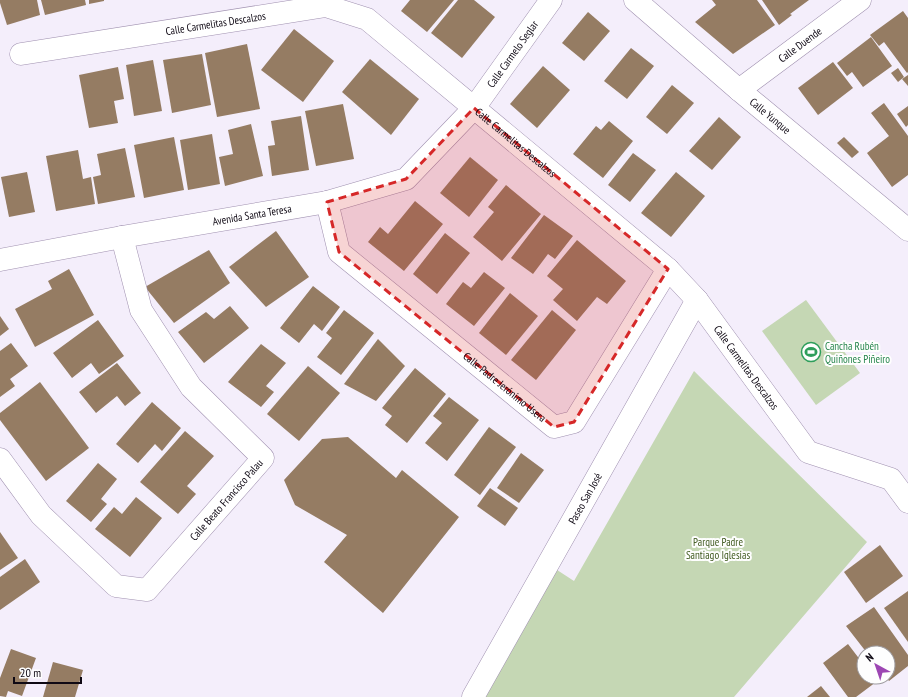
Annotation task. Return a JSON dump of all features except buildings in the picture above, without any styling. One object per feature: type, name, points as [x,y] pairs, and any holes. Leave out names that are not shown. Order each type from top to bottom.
[{"type":"street","name":"Calle Carmelo Seglar","points":[[474,108],[551,0]]},
{"type":"street","name":"Calle Yunque","points":[[635,0],[739,90],[906,225]]},
{"type":"street","name":"Calle Duende","points":[[739,90],[860,0]]},
{"type":"street","name":"Calle Carmelitas Descalzos","points":[[21,54],[326,6],[367,19],[668,269],[697,300],[808,452],[891,479],[908,502]]},
{"type":"street","name":"Avenida Santa Teresa","points":[[0,260],[122,237],[327,202],[406,179],[474,108]]},
{"type":"street","name":"Calle Padre Jerónimo Usera","points":[[327,202],[339,252],[554,427],[574,422],[668,269]]},
{"type":"street","name":"Calle Beato Francisco Palau","points":[[0,459],[41,515],[116,586],[147,590],[263,458],[191,387],[141,310],[122,237]]},
{"type":"street","name":"Paseo San José","points":[[472,697],[697,300]]},
{"type":"highlighted area","points":[[474,108],[668,269],[574,422],[554,427],[339,252],[327,202],[406,179]]},
{"type":"green space","name":"Cancha Rubén Quiñones Piñeiro","points":[[806,300],[860,373],[816,405],[762,331]]},
{"type":"green space","name":"Parque Padre Santiago Iglesias","points":[[694,371],[867,542],[734,697],[480,697],[554,568],[574,581]]},
{"type":"place","name":"Cancha Rubén Quiñones Piñeiro","points":[[811,352]]}]
